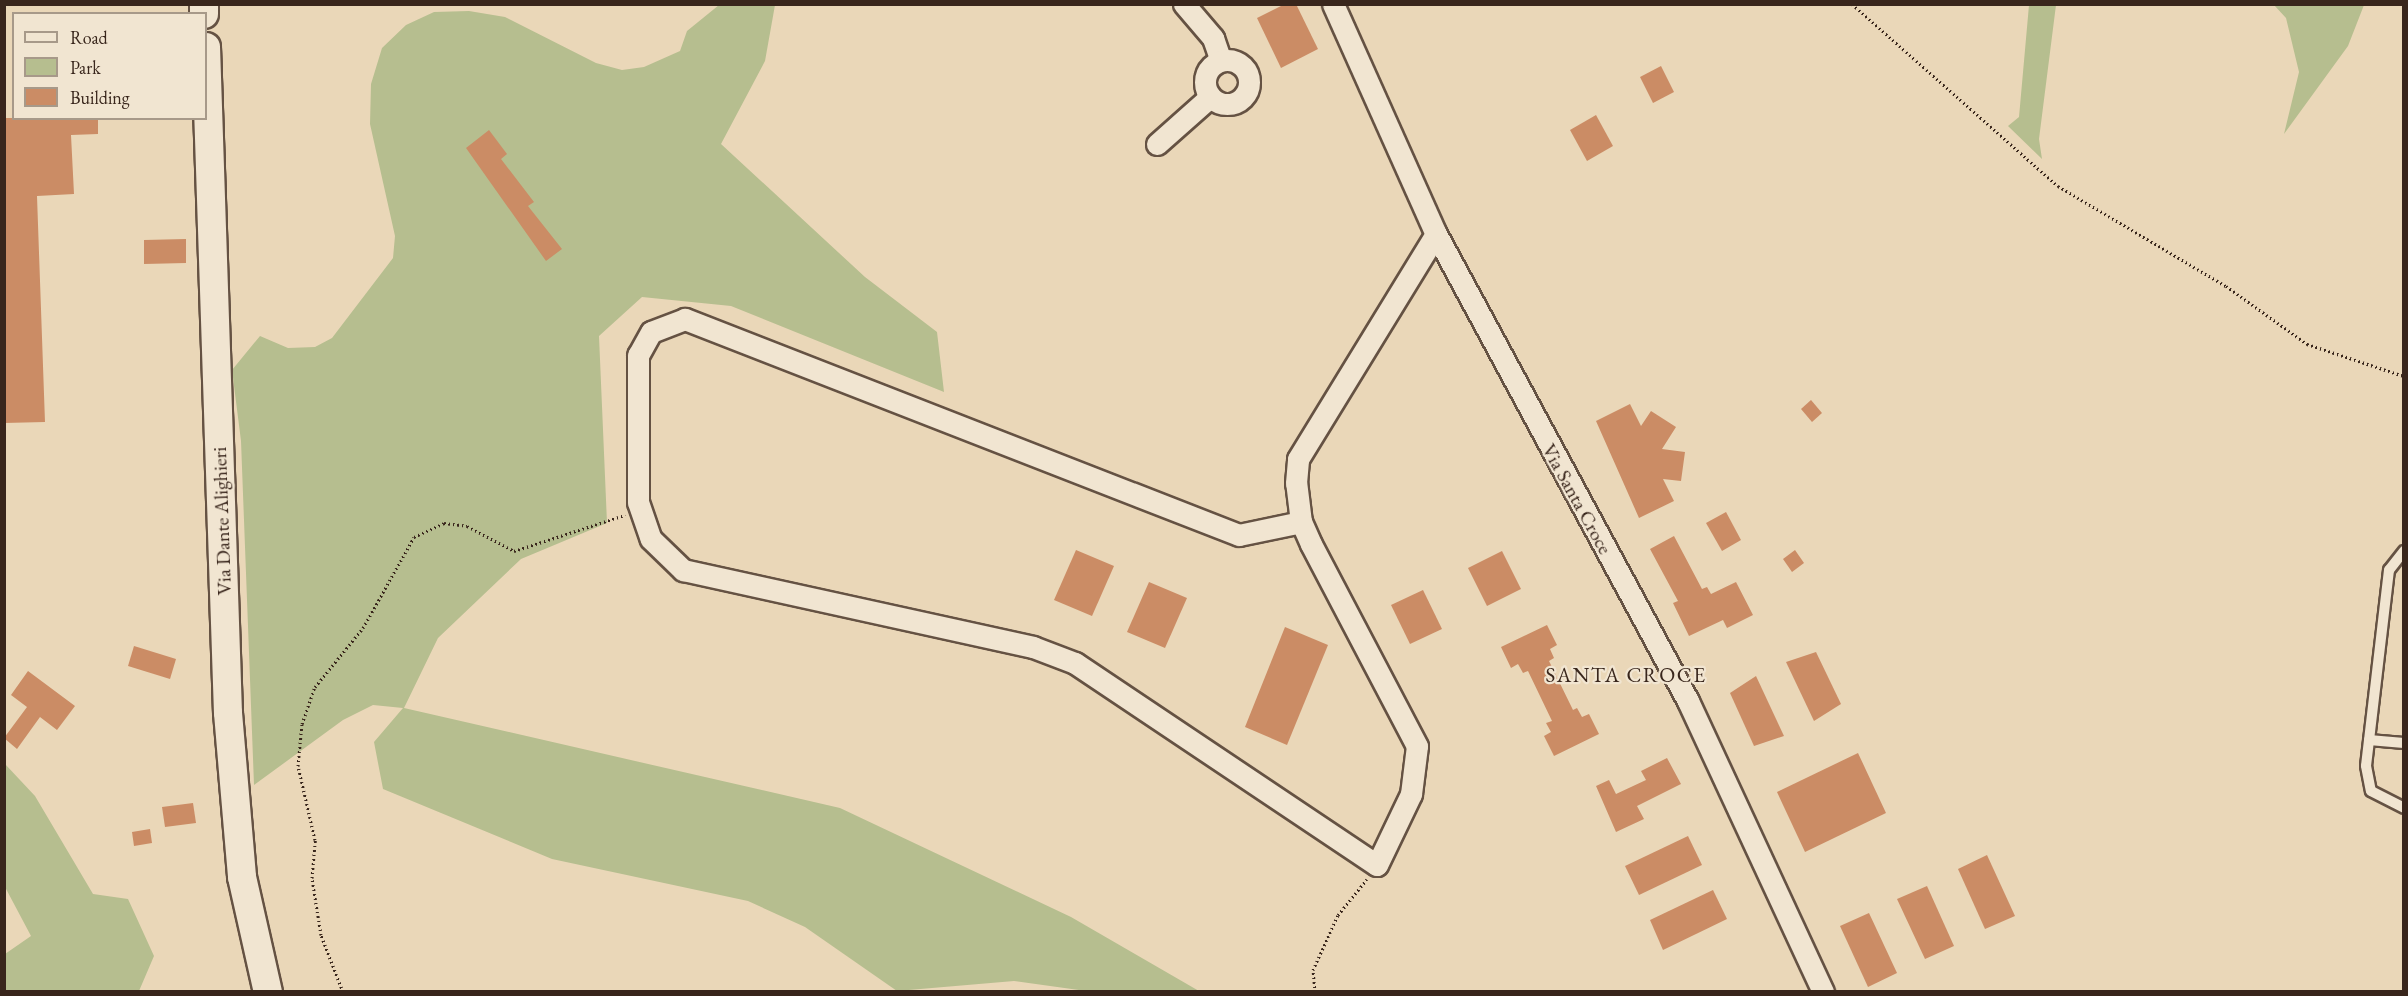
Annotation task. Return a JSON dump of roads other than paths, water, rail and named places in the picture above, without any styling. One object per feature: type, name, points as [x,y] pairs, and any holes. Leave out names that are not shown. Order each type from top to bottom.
[{"type":"main road","name":"Via Dante Alighieri","points":[[207,77],[228,713],[242,877],[268,992]]},
{"type":"street","points":[[1184,4],[1213,38],[1221,61]]},
{"type":"street","name":"Via Santa Croce","points":[[1333,4],[1436,234],[1688,701],[1819,988]]},
{"type":"street","points":[[1210,97],[1206,76],[1221,61]]},
{"type":"street","points":[[1210,97],[1223,104],[1237,102],[1249,85],[1242,66],[1221,61]]},
{"type":"street","points":[[1157,144],[1210,97]]},
{"type":"street","points":[[1301,522],[1239,535],[685,319],[651,332],[638,355],[641,511],[664,556],[708,579],[1033,647],[1075,663],[1377,866],[1411,794],[1417,746],[1301,522],[1298,459],[1436,234]]},
{"type":"street","points":[[1419,260],[1450,261]]},
{"type":"lane","points":[[2403,551],[2389,570],[2366,766],[2372,791],[2403,808]]},
{"type":"lane","points":[[2369,740],[2403,743]]},
{"type":"district","name":"SANTA CROCE","points":[[1626,675]]}]
